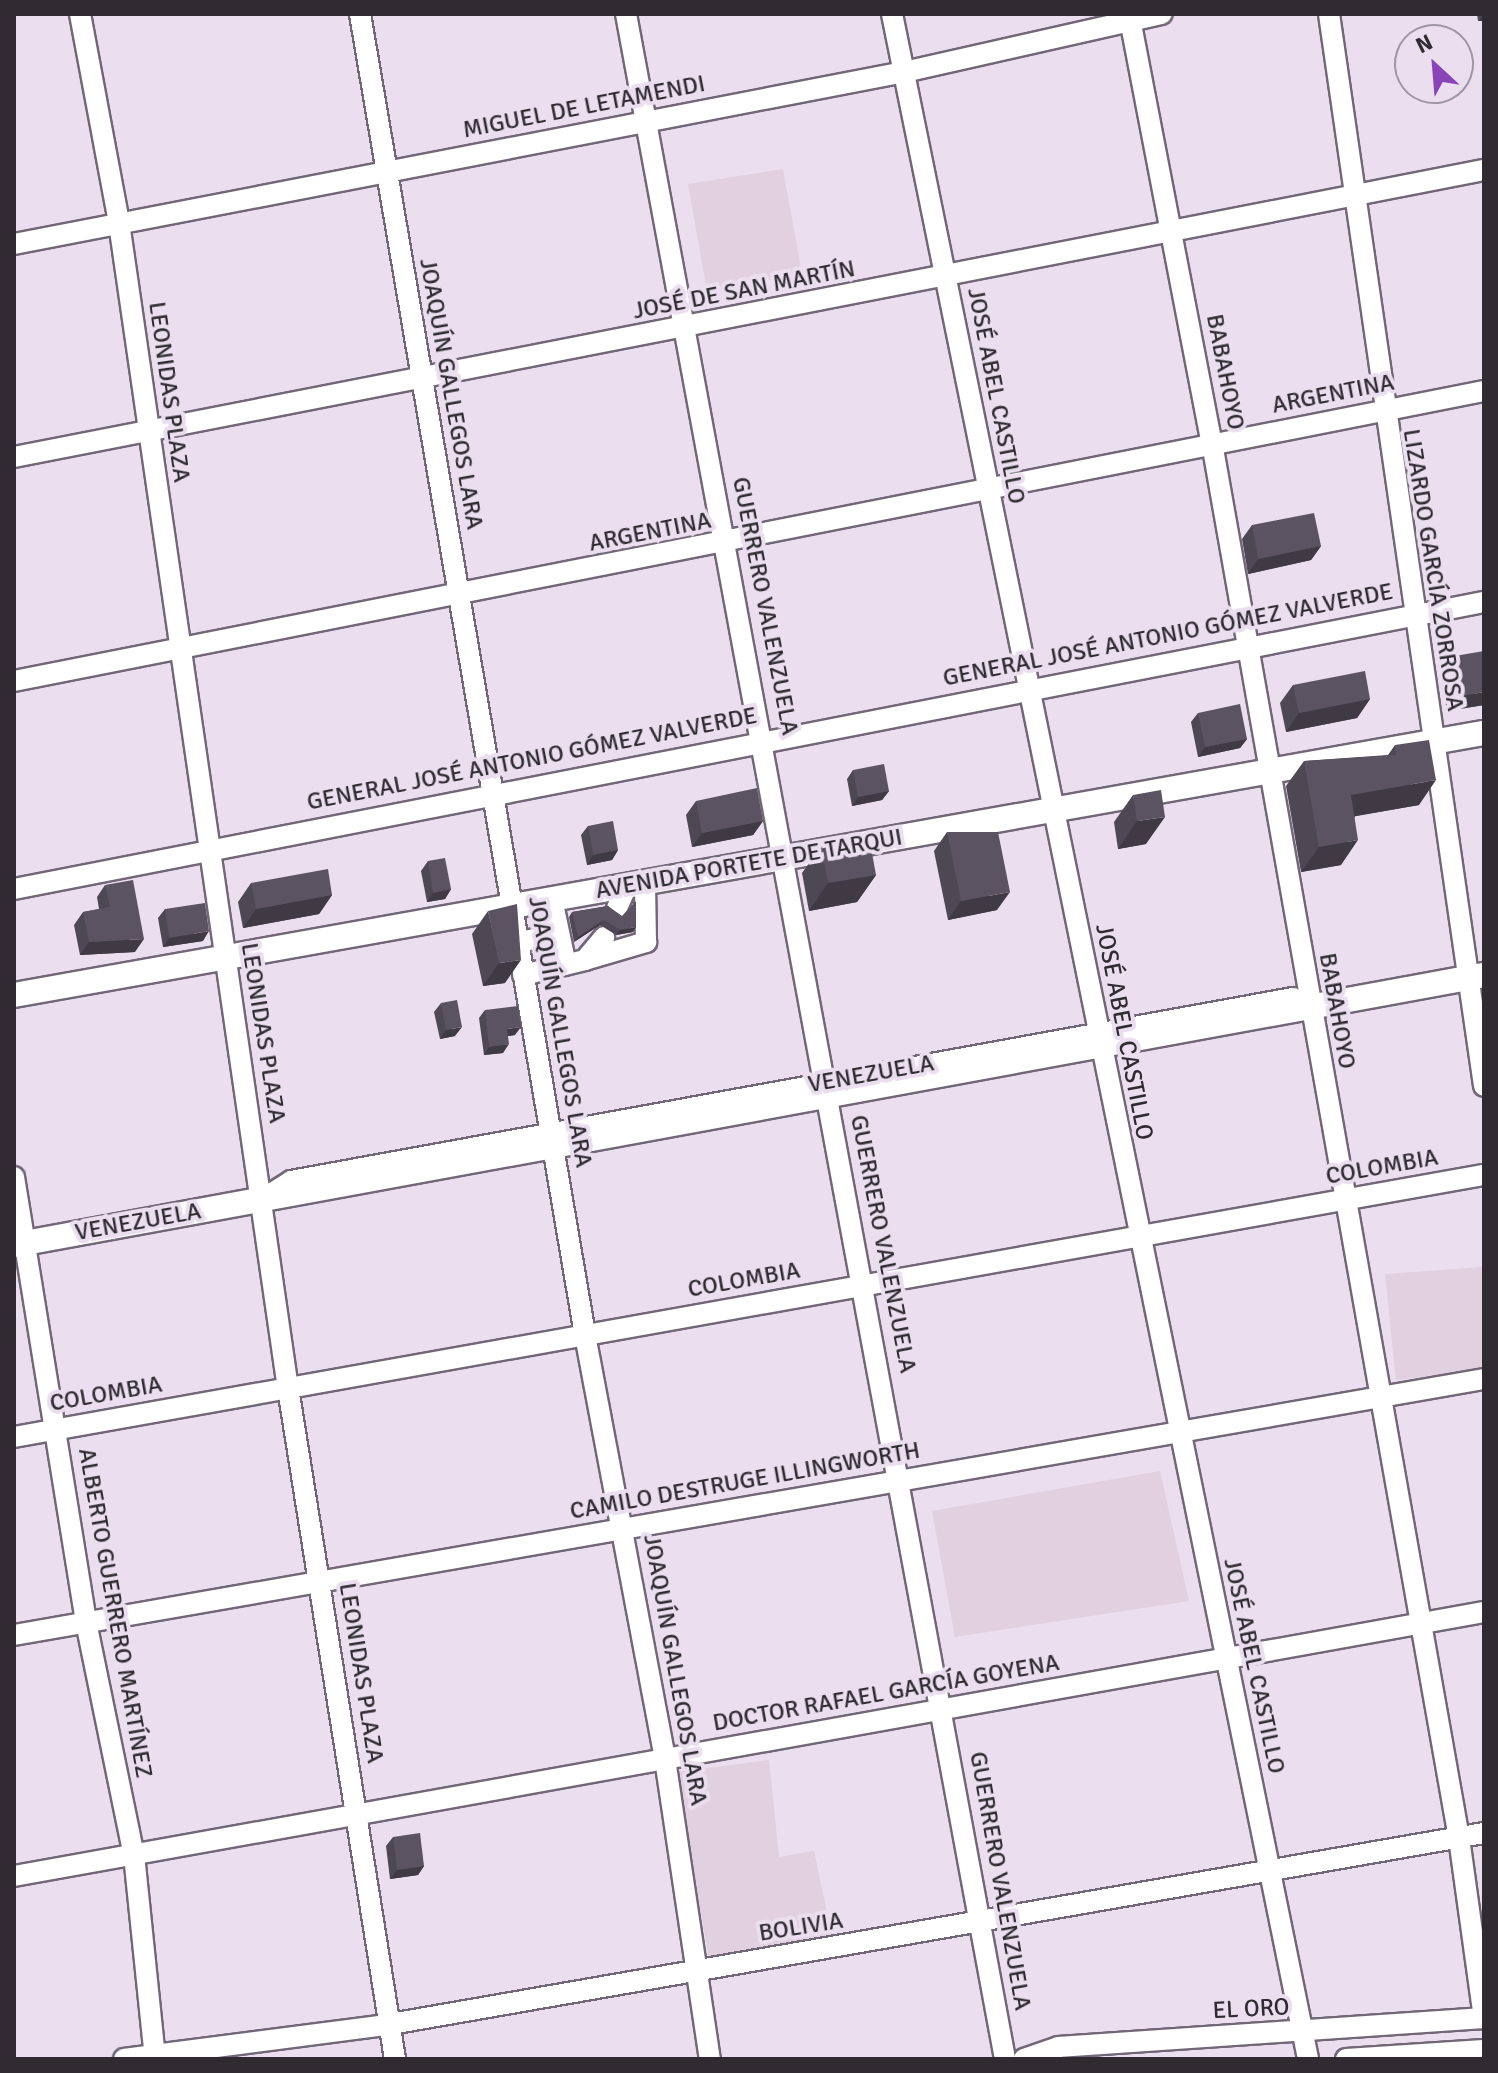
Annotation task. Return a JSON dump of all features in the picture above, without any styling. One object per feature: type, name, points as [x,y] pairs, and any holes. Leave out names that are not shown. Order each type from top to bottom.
[{"type":"main road","name":"AVENIDA PORTETE DE TARQUI","points":[[14,995],[1484,733]]},
{"type":"main road","name":"VENEZUELA","points":[[20,1244],[262,1199],[551,1139],[1476,971]]},
{"type":"street","name":"LEONIDAS PLAZA","points":[[80,14],[119,223],[178,647],[288,1388],[356,1814],[385,2025],[395,2059]]},
{"type":"street","name":"JOAQUÍN GALLEGOS LARA","points":[[360,14],[585,1335],[665,1759],[700,1970],[710,2059]]},
{"type":"street","name":"GUERRERO VALENZUELA","points":[[626,14],[724,543],[765,740],[1005,2059]]},
{"type":"street","name":"JOSÉ ABEL CASTILLO","points":[[892,14],[1137,1235],[1308,2059]]},
{"type":"street","name":"MIGUEL DE LETAMENDI","points":[[14,244],[904,72],[1129,18],[1162,14]]},
{"type":"street","name":"LIZARDO GARCÍA ZORROSA","points":[[1329,14],[1381,411],[1433,742],[1476,971],[1484,1086]]},
{"type":"street","name":"BABAHOYO","points":[[1129,18],[1212,443],[1343,1200],[1459,1838],[1484,2018]]},
{"type":"street","name":"JOSÉ DE SAN MARTÍN","points":[[14,457],[149,435],[1484,170]]},
{"type":"street","name":"ARGENTINA","points":[[14,681],[178,647],[459,596],[1484,391]]},
{"type":"street","name":"GENERAL JOSÉ ANTONIO GÓMEZ VALVERDE","points":[[14,889],[492,792],[1484,602]]},
{"type":"street","points":[[617,908],[636,884]]},
{"type":"street","points":[[523,975],[646,942],[636,884]]},
{"type":"street","points":[[552,899],[559,934],[576,962]]},
{"type":"street","points":[[519,942],[559,934]]},
{"type":"street","points":[[576,962],[604,937]]},
{"type":"street","name":"COLOMBIA","points":[[14,1437],[1484,1175]]},
{"type":"street","name":"ALBERTO GUERRERO MARTÍNEZ","points":[[14,1177],[20,1244],[55,1429],[86,1622],[134,1855],[154,2057]]},
{"type":"street","name":"CAMILO DESTRUGE ILLINGWORTH","points":[[14,1635],[1484,1379]]},
{"type":"street","name":"DOCTOR RAFAEL GARCÍA GOYENA","points":[[14,1876],[1484,1612]]},
{"type":"street","name":"BOLIVIA","points":[[124,2059],[385,2025],[982,1924],[1484,1833]]},
{"type":"street","name":"EL ORO","points":[[1024,2059],[1058,2047],[1484,2018]]},
{"type":"street","points":[[1346,2059],[1484,2050]]},
{"type":"shaded area","points":[[783,169],[802,274],[707,291],[688,184]]},
{"type":"shaded area","points":[[1484,1267],[1484,1369],[1396,1380],[1385,1274]]},
{"type":"shaded area","points":[[1160,1471],[1189,1601],[955,1637],[932,1511]]},
{"type":"shaded area","points":[[769,1760],[779,1857],[814,1851],[833,1941],[709,1959],[677,1772]]},
{"type":"building","points":[[1314,513],[1321,546],[1258,559],[1252,525]]},
{"type":"building","points":[[1484,651],[1484,692],[1456,697],[1449,657]]},
{"type":"building","points":[[1365,671],[1370,699],[1299,713],[1293,685]]},
{"type":"building","points":[[1240,704],[1247,739],[1205,747],[1198,713]]},
{"type":"building","points":[[1429,740],[1436,780],[1351,795],[1358,840],[1319,847],[1304,761],[1396,755],[1395,745]]},
{"type":"building","points":[[884,764],[889,791],[858,797],[853,770]]},
{"type":"building","points":[[757,788],[763,821],[702,833],[696,801]]},
{"type":"building","points":[[1161,790],[1165,817],[1137,821],[1133,795]]},
{"type":"building","points":[[613,821],[618,850],[593,855],[588,826]]},
{"type":"building","points":[[947,832],[998,832],[1010,892],[961,901]]},
{"type":"building","points":[[869,837],[876,875],[828,883],[821,846]]},
{"type":"building","points":[[445,858],[451,889],[433,893],[428,861]]},
{"type":"building","points":[[328,869],[332,895],[256,909],[251,883]]},
{"type":"building","points":[[133,880],[144,939],[89,942],[83,912],[110,907],[105,885]]},
{"type":"building","points":[[636,901],[636,927],[620,930],[604,920],[578,937],[572,912],[608,906],[622,916]]},
{"type":"building","points":[[205,903],[209,931],[169,938],[165,909]]},
{"type":"building","points":[[517,904],[521,960],[499,963],[488,911]]},
{"type":"building","points":[[553,944],[554,950],[542,953],[540,947]]},
{"type":"building","points":[[457,1000],[462,1027],[446,1030],[441,1003]]},
{"type":"building","points":[[518,1006],[521,1027],[507,1029],[509,1044],[489,1047],[485,1010]]},
{"type":"building","points":[[420,1833],[424,1866],[397,1870],[393,1837]]}]
